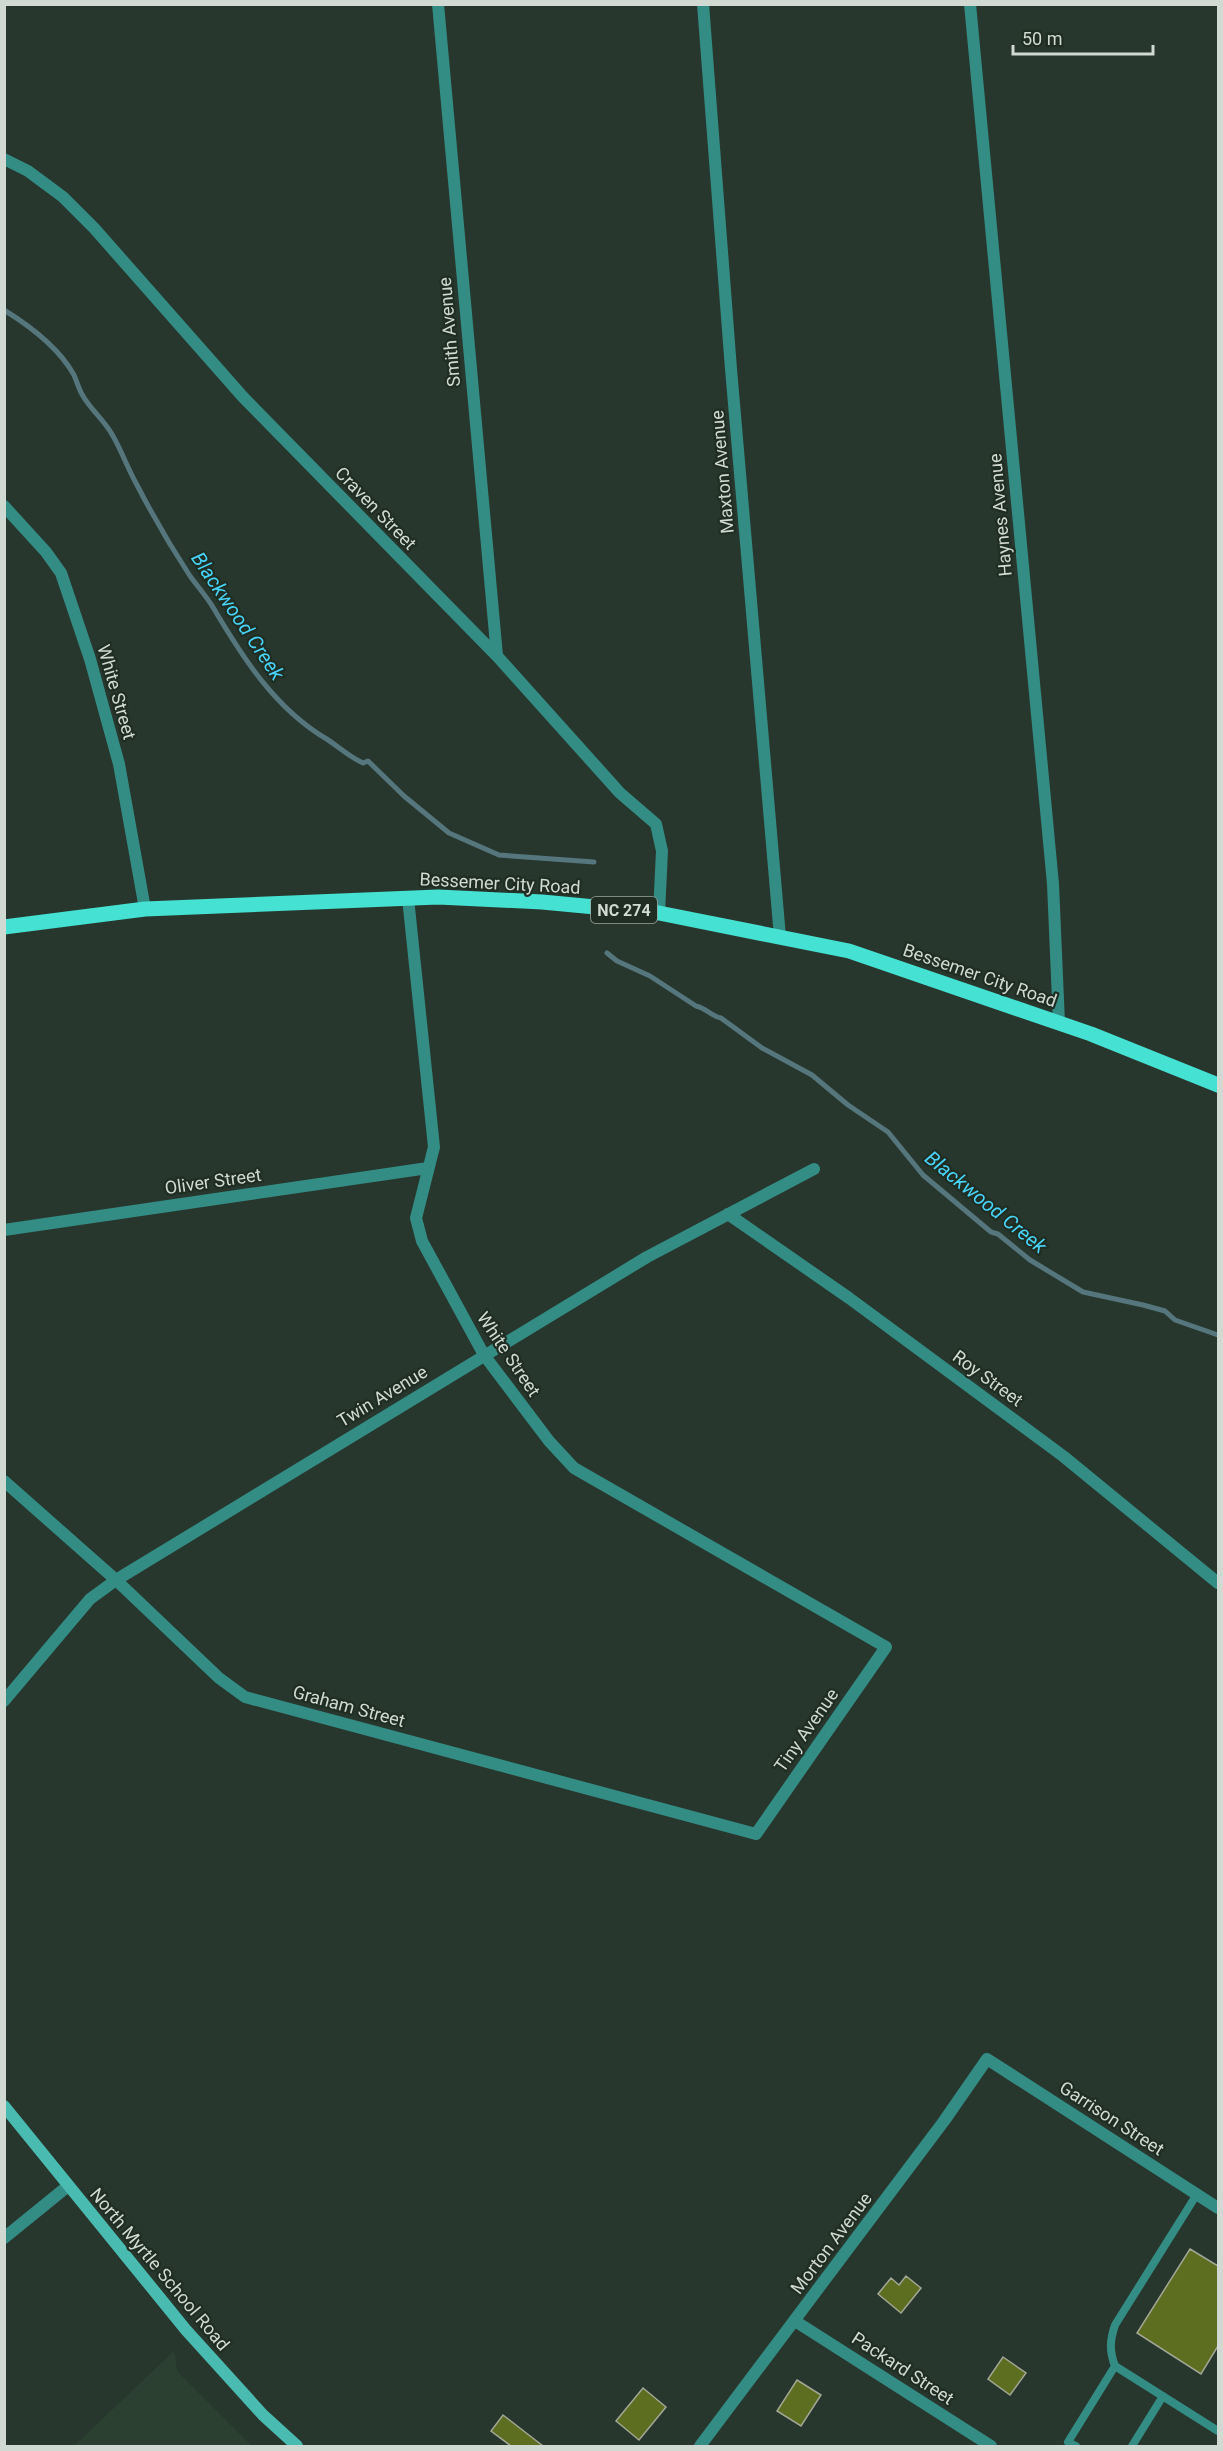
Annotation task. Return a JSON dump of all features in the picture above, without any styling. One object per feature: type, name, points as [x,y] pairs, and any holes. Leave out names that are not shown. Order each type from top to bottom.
[{"type":"main road","name":"Bessemer City Road","points":[[4,927],[145,909],[408,898],[491,898],[659,913],[849,951],[1059,1023],[1218,1085]]},
{"type":"main road","name":"North Myrtle School Road","points":[[4,2106],[186,2330],[263,2415],[297,2446]]},
{"type":"street","name":"Smith Avenue","points":[[438,4],[497,656]]},
{"type":"street","name":"Maxton Avenue","points":[[703,4],[733,392],[780,937]]},
{"type":"street","name":"Haynes Avenue","points":[[970,4],[1052,872],[1059,1023]]},
{"type":"street","name":"Craven Street","points":[[4,159],[28,171],[63,197],[94,228],[243,397],[497,656],[621,793],[656,824],[662,851],[659,913]]},
{"type":"street","name":"White Street","points":[[4,506],[62,573],[90,659],[119,764],[145,909]]},
{"type":"street","name":"White Street","points":[[408,898],[434,1147],[416,1218],[422,1241],[484,1355],[549,1441],[574,1468],[886,1647]]},
{"type":"street","name":"Oliver Street","points":[[4,1230],[428,1168]]},
{"type":"street","name":"Twin Avenue","points":[[4,1701],[90,1599],[116,1580],[647,1257],[814,1169]]},
{"type":"street","name":"Roy Street","points":[[728,1214],[849,1298],[1063,1456],[1218,1583]]},
{"type":"street","name":"Graham Street","points":[[4,1481],[116,1580],[219,1678],[245,1697],[756,1834]]},
{"type":"street","name":"Tiny Avenue","points":[[756,1834],[886,1647]]},
{"type":"street","name":"Garrison Street","points":[[987,2059],[1218,2208]]},
{"type":"street","name":"Morton Avenue","points":[[700,2446],[944,2121],[987,2059]]},
{"type":"street","points":[[4,2238],[68,2186]]},
{"type":"street","name":"Packard Street","points":[[795,2321],[991,2446]]},
{"type":"lane","points":[[1197,2194],[1115,2325],[1110,2340],[1111,2354],[1115,2366],[1218,2431]]},
{"type":"lane","points":[[1076,2446],[1068,2442],[1115,2366]]},
{"type":"lane","points":[[1132,2446],[1164,2396]]},
{"type":"shaded area","points":[[174,2351],[177,2371],[252,2446],[74,2446]]},
{"type":"building","points":[[1190,2249],[1218,2266],[1218,2346],[1201,2374],[1137,2333]]},
{"type":"building","points":[[906,2276],[921,2288],[901,2313],[878,2294],[891,2278],[899,2285]]},
{"type":"building","points":[[1003,2357],[1026,2373],[1010,2395],[988,2379]]},
{"type":"building","points":[[797,2380],[821,2395],[801,2426],[777,2411]]},
{"type":"building","points":[[643,2388],[666,2407],[639,2440],[616,2421]]},
{"type":"building","points":[[503,2415],[543,2446],[511,2446],[491,2431]]},
{"type":"waterway","name":"Blackwood Creek","points":[[4,310],[43,338],[68,365],[86,401],[113,436],[149,508],[190,576],[262,681],[291,712],[353,758],[363,763],[368,761],[404,796],[449,833],[499,855],[594,862]]},
{"type":"waterway","name":"Blackwood Creek","points":[[607,953],[617,961],[650,976],[696,1006],[721,1018],[762,1048],[812,1075],[848,1105],[888,1132],[923,1175],[991,1232],[998,1234],[1030,1260],[1083,1292],[1165,1311],[1175,1320],[1218,1335]]}]
